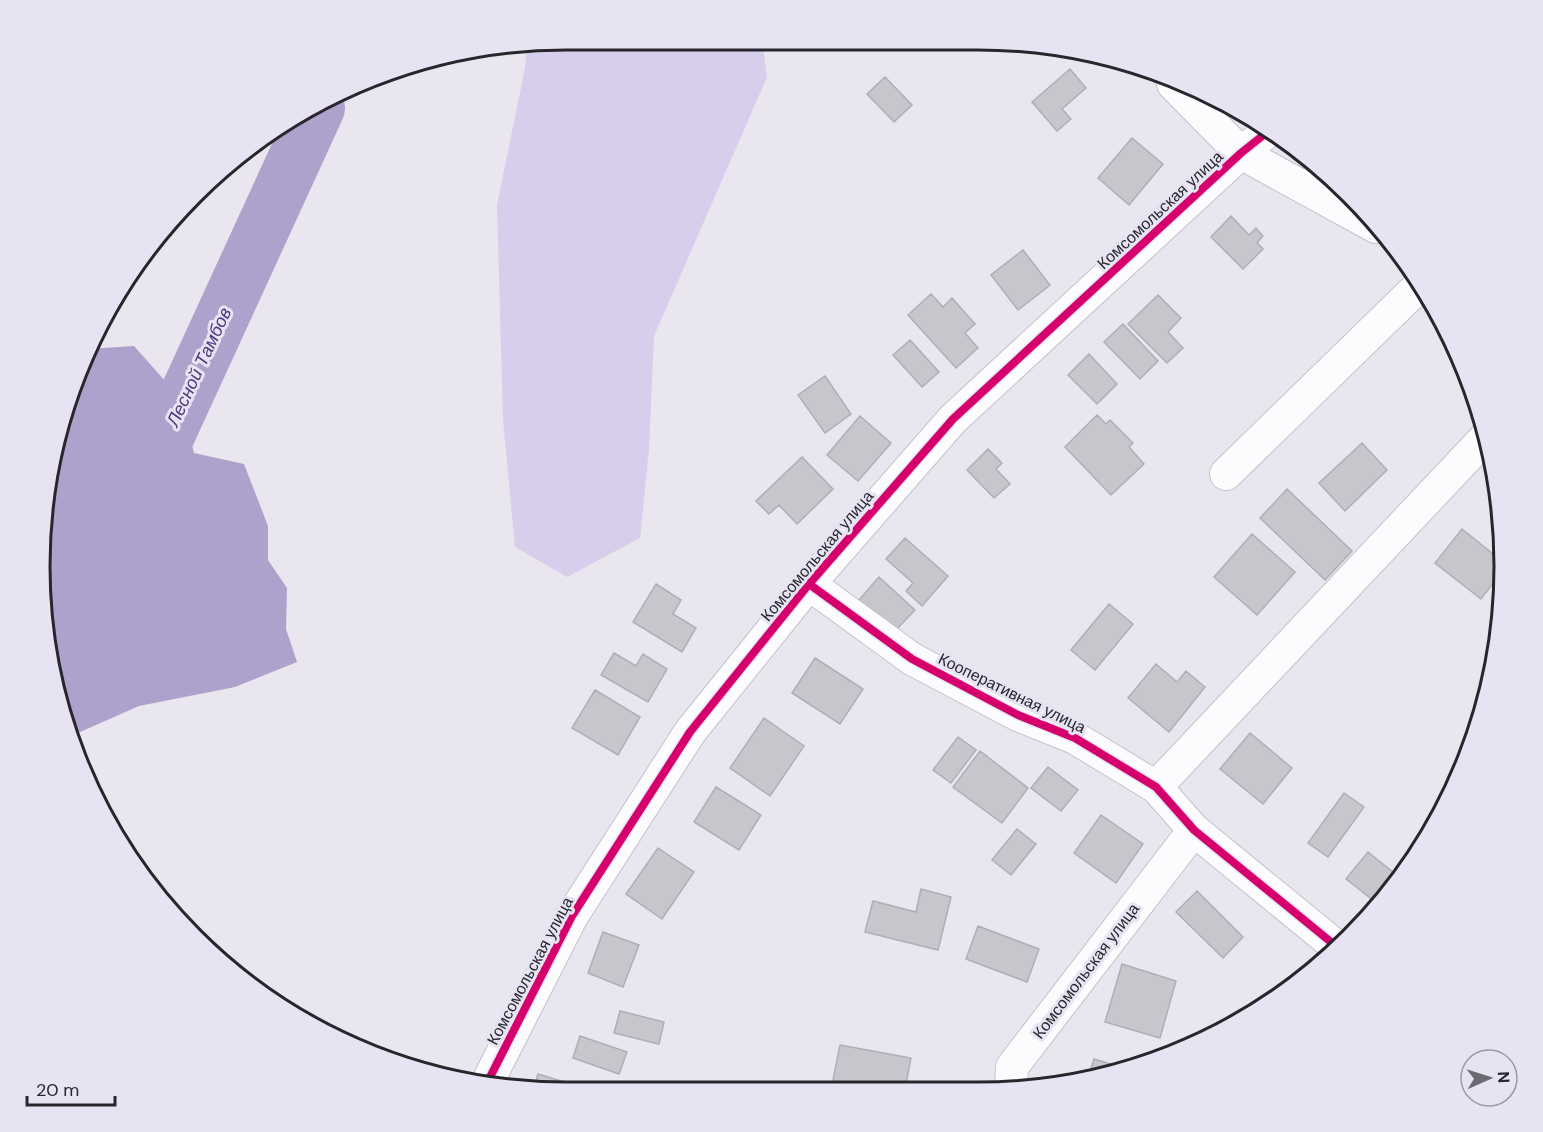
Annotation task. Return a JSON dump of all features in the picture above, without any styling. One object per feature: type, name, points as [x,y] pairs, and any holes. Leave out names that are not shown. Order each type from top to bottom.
[{"type":"street","points":[[1180,92],[1241,153],[1357,217]]},
{"type":"street","name":"Комсомольская улица","points":[[490,1077],[572,916],[690,732],[809,584],[953,419],[1241,153],[1262,136]]},
{"type":"street","points":[[1226,474],[1414,291]]},
{"type":"street","points":[[1156,787],[1479,444]]},
{"type":"street","name":"Кооперативная улица","points":[[809,584],[912,659],[1018,715],[1075,738],[1156,787],[1194,830],[1331,942]]},
{"type":"street","name":"Комсомольская улица","points":[[1011,1081],[1012,1067],[1194,830]]},
{"type":"shaded area","points":[[763,50],[767,77],[654,336],[649,448],[640,538],[567,577],[515,547],[503,419],[497,205],[526,52],[532,51]]},
{"type":"shaded area","points":[[134,346],[181,399],[194,453],[244,464],[268,526],[268,560],[287,588],[286,629],[297,662],[235,687],[139,706],[77,733],[59,667],[54,633],[51,600],[51,532],[59,465],[67,432],[77,400],[98,348]]},
{"type":"building","points":[[1070,69],[1086,88],[1062,109],[1071,119],[1057,131],[1032,102]]},
{"type":"building","points":[[885,77],[912,105],[894,122],[867,94]]},
{"type":"building","points":[[1132,138],[1163,164],[1129,205],[1098,178]]},
{"type":"building","points":[[1231,216],[1249,235],[1256,228],[1263,236],[1257,243],[1263,249],[1243,269],[1211,237]]},
{"type":"building","points":[[1023,250],[1050,285],[1018,310],[991,275]]},
{"type":"building","points":[[931,294],[943,307],[952,298],[975,324],[965,333],[978,348],[956,368],[908,315]]},
{"type":"building","points":[[1158,295],[1181,318],[1168,332],[1183,348],[1167,363],[1128,324]]},
{"type":"building","points":[[1123,324],[1158,361],[1140,379],[1104,342]]},
{"type":"building","points":[[910,340],[939,372],[922,387],[893,355]]},
{"type":"building","points":[[1089,354],[1117,384],[1097,404],[1068,375]]},
{"type":"building","points":[[825,376],[851,414],[825,433],[798,395]]},
{"type":"building","points":[[1097,415],[1106,424],[1110,420],[1133,443],[1129,447],[1144,464],[1111,495],[1065,447]]},
{"type":"building","points":[[860,416],[891,443],[858,481],[827,455]]},
{"type":"building","points":[[1362,443],[1387,470],[1345,511],[1319,483]]},
{"type":"building","points":[[988,449],[1002,463],[996,469],[1010,484],[994,498],[967,470]]},
{"type":"building","points":[[802,457],[833,489],[797,524],[779,505],[769,514],[756,501]]},
{"type":"building","points":[[1287,489],[1352,551],[1325,580],[1260,518]]},
{"type":"building","points":[[1462,529],[1493,554],[1493,583],[1481,599],[1435,563]]},
{"type":"building","points":[[1252,534],[1295,572],[1257,615],[1214,577]]},
{"type":"building","points":[[905,538],[948,576],[922,606],[906,591],[913,583],[886,559]]},
{"type":"building","points":[[879,577],[915,610],[894,632],[859,600]]},
{"type":"building","points":[[656,584],[681,600],[673,614],[696,628],[682,652],[633,622]]},
{"type":"building","points":[[1109,604],[1133,624],[1095,670],[1071,650]]},
{"type":"building","points":[[614,653],[636,666],[643,654],[667,669],[648,702],[601,675]]},
{"type":"building","points":[[815,658],[863,689],[840,724],[792,693]]},
{"type":"building","points":[[1156,664],[1177,682],[1186,671],[1205,687],[1169,732],[1128,698]]},
{"type":"building","points":[[595,690],[640,717],[618,755],[572,728]]},
{"type":"building","points":[[764,718],[804,746],[770,796],[730,768]]},
{"type":"building","points":[[1250,733],[1292,768],[1263,804],[1220,769]]},
{"type":"building","points":[[958,737],[976,750],[951,783],[933,770]]},
{"type":"building","points":[[980,751],[1028,788],[1002,823],[953,787]]},
{"type":"building","points":[[1048,767],[1078,790],[1061,811],[1031,788]]},
{"type":"building","points":[[716,787],[761,815],[739,850],[694,822]]},
{"type":"building","points":[[1344,793],[1364,807],[1328,857],[1308,843]]},
{"type":"building","points":[[1101,815],[1143,844],[1116,883],[1074,853]]},
{"type":"building","points":[[1017,829],[1036,844],[1011,875],[992,860]]},
{"type":"building","points":[[658,848],[694,872],[662,919],[626,894]]},
{"type":"building","points":[[1368,852],[1393,872],[1371,899],[1346,879]]},
{"type":"building","points":[[921,889],[951,897],[938,950],[865,932],[873,901],[916,912]]},
{"type":"building","points":[[1197,891],[1243,937],[1223,958],[1176,912]]},
{"type":"building","points":[[978,926],[1039,949],[1027,982],[966,959]]},
{"type":"building","points":[[603,932],[639,945],[623,987],[588,973]]},
{"type":"building","points":[[1122,964],[1176,981],[1160,1038],[1105,1022]]},
{"type":"building","points":[[620,1011],[664,1022],[659,1044],[614,1033]]},
{"type":"building","points":[[580,1036],[627,1052],[619,1074],[573,1058]]},
{"type":"building","points":[[840,1045],[911,1058],[906,1082],[833,1082]]},
{"type":"building","points":[[1094,1059],[1112,1065],[1111,1065],[1090,1070]]},
{"type":"building","points":[[538,1074],[564,1082],[536,1081]]},
{"type":"waterway","name":"Лесной Тамбов","points":[[151,472],[315,116]]},
{"type":"cycle path","points":[[490,1077],[572,916],[690,732],[809,584],[953,419],[1241,153],[1262,136]]},
{"type":"cycle path","points":[[809,584],[912,659],[1018,715],[1075,738],[1156,787],[1194,830],[1331,942]]}]
